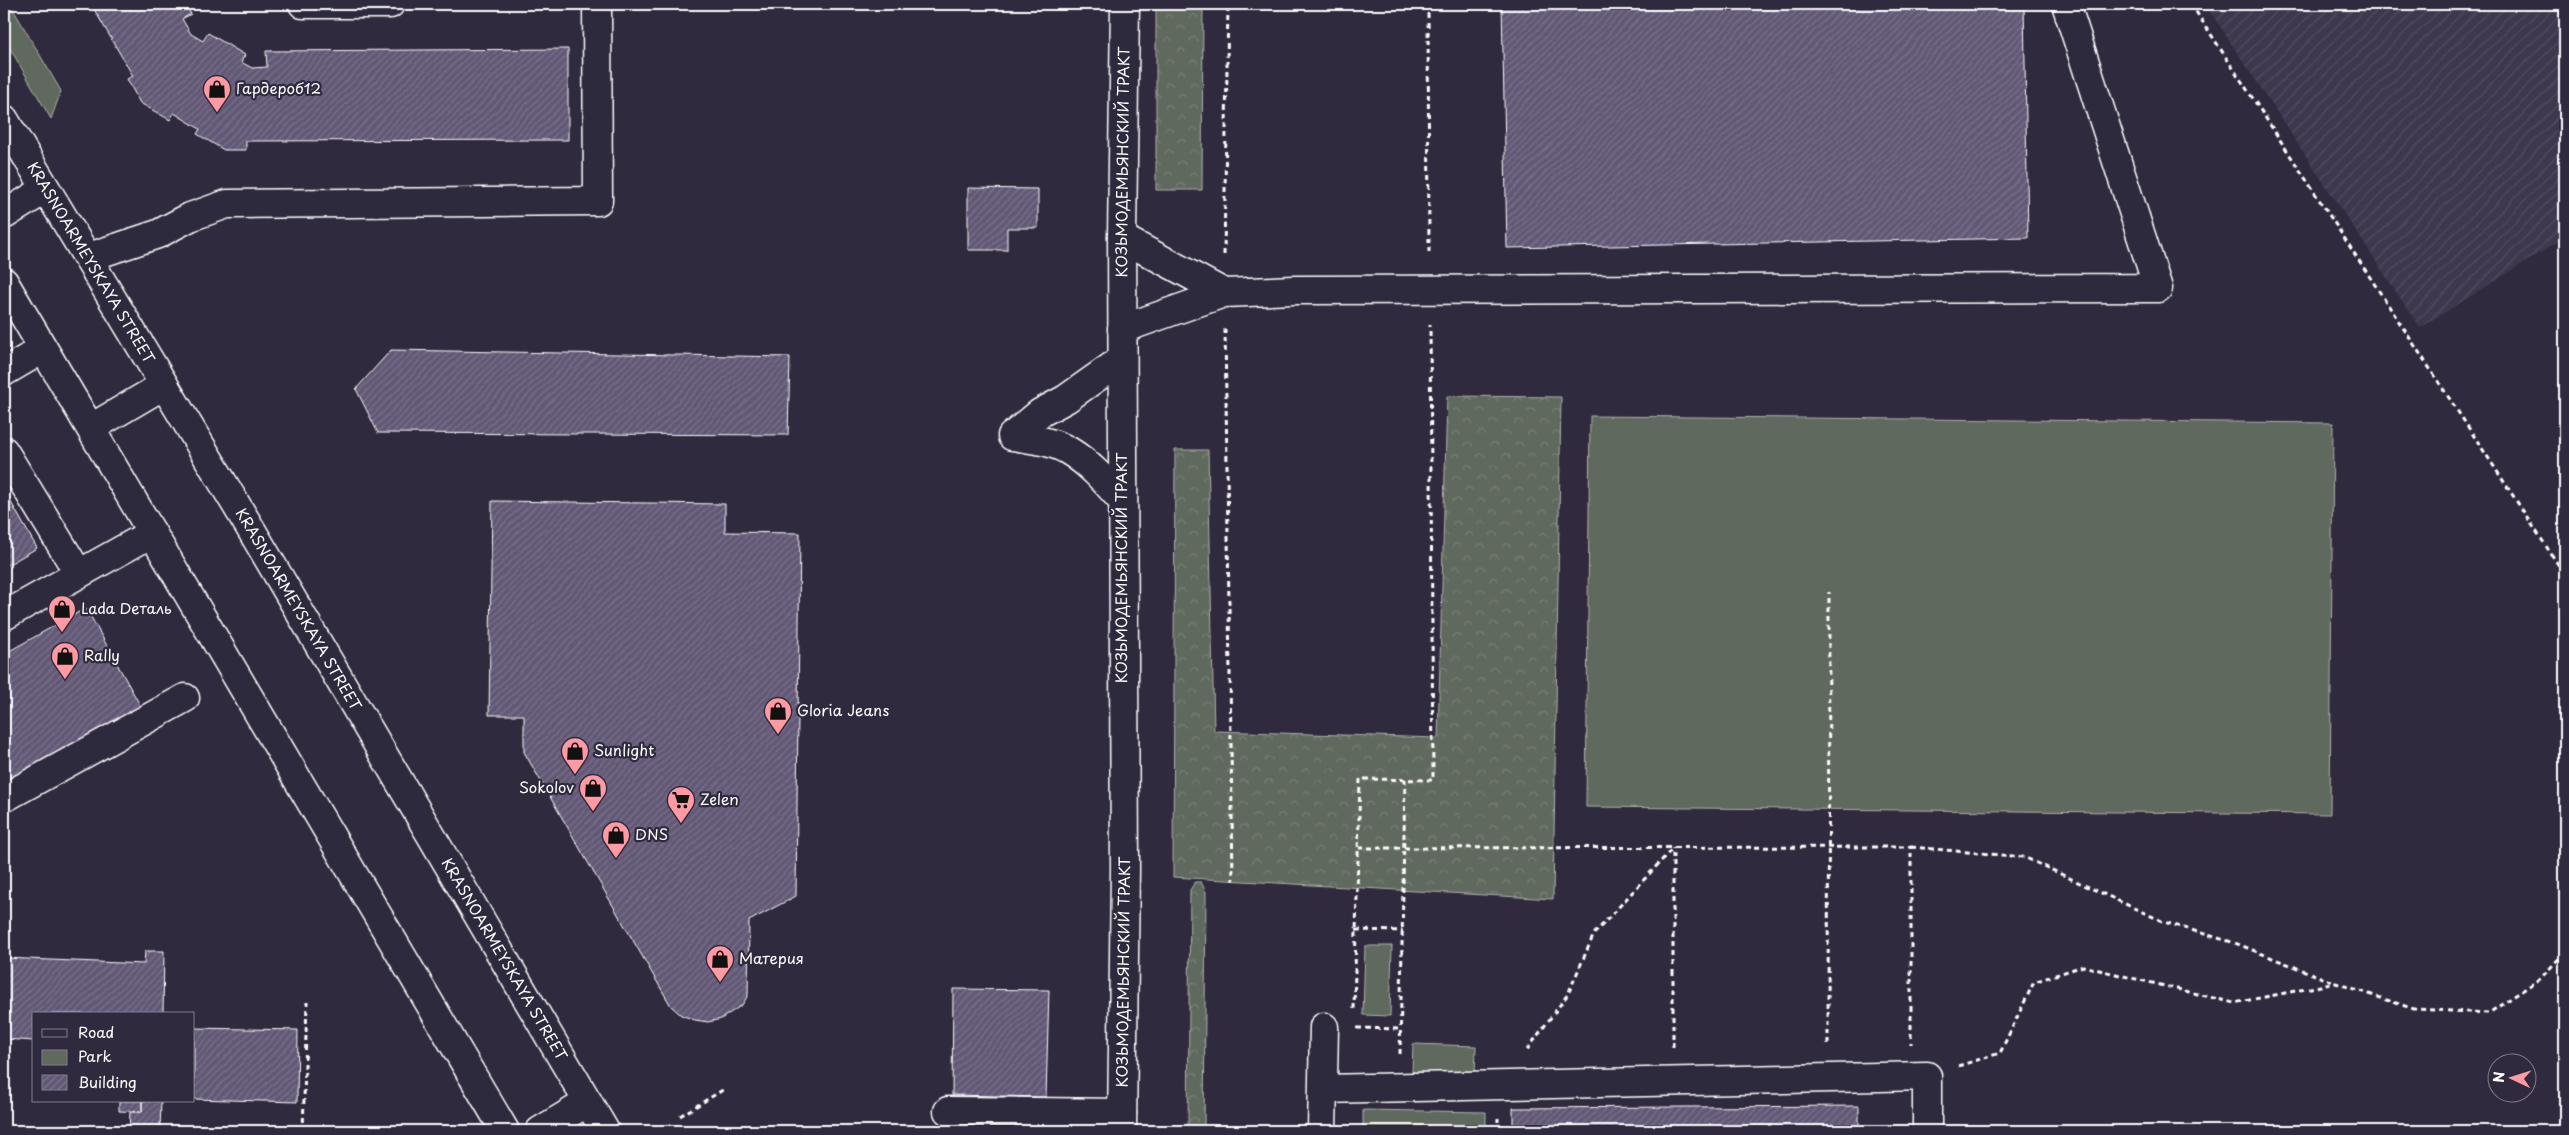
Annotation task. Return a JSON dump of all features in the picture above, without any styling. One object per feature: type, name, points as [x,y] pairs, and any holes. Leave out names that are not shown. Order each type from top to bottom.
[{"type":"main road","points":[[303,4],[390,4]]},
{"type":"main road","points":[[89,257],[158,234],[190,217],[227,204],[598,201],[597,4]]},
{"type":"main road","name":"КОЗЬМОДЕМЬЯНСКИЙ ТРАКТ","points":[[1122,1122],[1125,868],[1121,360],[1125,4]]},
{"type":"main road","points":[[1122,329],[1224,293],[1293,290],[2158,288],[2066,4]]},
{"type":"main road","name":"KRASNOARMEYSKAYA STREET","points":[[4,119],[89,257],[605,1131]]},
{"type":"main road","points":[[4,215],[46,189]]},
{"type":"main road","points":[[1122,238],[1224,293]]},
{"type":"main road","points":[[4,282],[505,1131]]},
{"type":"main road","points":[[4,372],[43,349]]},
{"type":"main road","points":[[1121,360],[1066,400],[1040,413],[1012,436],[1044,442],[1068,450],[1098,473],[1121,499]]},
{"type":"main road","points":[[91,428],[164,385]]},
{"type":"main road","points":[[4,452],[79,574]]},
{"type":"main road","points":[[4,616],[152,533]]},
{"type":"main road","points":[[4,798],[185,698]]},
{"type":"main road","points":[[1322,1131],[1324,1027]]},
{"type":"main road","points":[[1322,1089],[1919,1076],[1927,1131]]},
{"type":"main road","points":[[540,1131],[588,1102]]},
{"type":"main road","points":[[948,1111],[1122,1122]]},
{"type":"path","points":[[1228,4],[1224,293],[1233,881]]},
{"type":"path","points":[[1353,1028],[1360,779],[1433,780],[1428,4]]},
{"type":"path","points":[[2191,4],[2565,575]]},
{"type":"path","points":[[1828,1078],[1829,592]]},
{"type":"path","points":[[1399,1087],[1405,779]]},
{"type":"path","points":[[1673,847],[1673,1081]]},
{"type":"path","points":[[1498,1085],[1541,1033],[1568,994],[1594,934],[1673,847]]},
{"type":"path","points":[[1358,848],[1911,847],[2024,857],[2164,922],[2235,943],[2336,983],[2414,1009],[2489,1013],[2540,979],[2565,952]]},
{"type":"path","points":[[1911,847],[1919,1076],[2000,1053],[2034,982],[2083,966],[2234,1003],[2336,983]]},
{"type":"path","points":[[1356,930],[1403,931]]},
{"type":"path","points":[[304,1131],[308,1002]]},
{"type":"path","points":[[1324,1027],[1401,1029]]},
{"type":"path","points":[[680,1116],[726,1088]]},
{"type":"shaded area","points":[[2205,4],[2565,4],[2565,237],[2420,328]]},
{"type":"green space","points":[[4,4],[10,4],[61,91],[51,119],[4,38]]},
{"type":"green space","points":[[1156,4],[1203,4],[1202,190],[1156,190]]},
{"type":"green space","points":[[1447,396],[1561,397],[1553,899],[1173,877],[1175,450],[1208,450],[1214,731],[1438,738]]},
{"type":"green space","points":[[1590,416],[2333,423],[2330,814],[1586,807]]},
{"type":"green space","points":[[1195,882],[1201,882],[1206,892],[1204,1131],[1188,1131],[1190,890]]},
{"type":"green space","points":[[1365,946],[1392,946],[1390,1016],[1363,1015]]},
{"type":"green space","points":[[1413,1044],[1476,1046],[1475,1074],[1412,1072]]},
{"type":"green space","points":[[1363,1110],[1486,1112],[1486,1131],[1363,1131]]},
{"type":"building","points":[[91,4],[185,4],[191,14],[182,19],[191,34],[203,41],[208,33],[245,55],[241,62],[252,68],[267,67],[266,51],[568,49],[568,140],[246,141],[246,150],[224,150],[197,134],[200,129],[174,113],[170,120],[140,103],[127,79],[133,76]]},
{"type":"building","points":[[1502,4],[2024,4],[2028,238],[1507,248]]},
{"type":"building","points":[[968,188],[1038,189],[1038,228],[1007,228],[1007,250],[968,250]]},
{"type":"building","points":[[391,350],[790,357],[788,435],[378,433],[356,389]]},
{"type":"building","points":[[4,490],[37,548],[4,567]]},
{"type":"building","name":"Zelen","points":[[492,501],[725,504],[725,532],[800,533],[796,896],[749,921],[748,995],[742,1005],[721,1019],[708,1022],[695,1020],[681,1015],[671,1006],[524,752],[524,715],[489,715]]},
{"type":"building","name":"Rally","points":[[86,608],[141,707],[4,782],[4,654]]},
{"type":"building","points":[[145,951],[164,951],[163,1012],[32,1012],[32,1041],[4,1039],[4,958],[144,964]]},
{"type":"building","points":[[953,989],[1049,990],[1046,1097],[952,1095]]},
{"type":"building","points":[[195,1028],[298,1030],[297,1102],[195,1099]]},
{"type":"building","points":[[119,1102],[142,1102],[142,1112],[119,1111]]},
{"type":"building","points":[[142,1102],[161,1102],[160,1131],[129,1131],[130,1112],[142,1112]]},
{"type":"building","points":[[1859,1106],[1859,1131],[1513,1131],[1513,1108]]},
{"type":"place","name":"Гардероб12","points":[[217,113]]},
{"type":"place","name":"Lada Dеталь","points":[[62,633]]},
{"type":"place","name":"Rally","points":[[65,680]]},
{"type":"place","name":"Gloria Jeans","points":[[778,735]]},
{"type":"place","name":"Sunlight","points":[[575,775]]},
{"type":"place","name":"Sokolov","points":[[593,812]]},
{"type":"place","name":"Zelen","points":[[681,824]]},
{"type":"place","name":"DNS","points":[[616,859]]},
{"type":"place","name":"Материя","points":[[720,983]]}]
